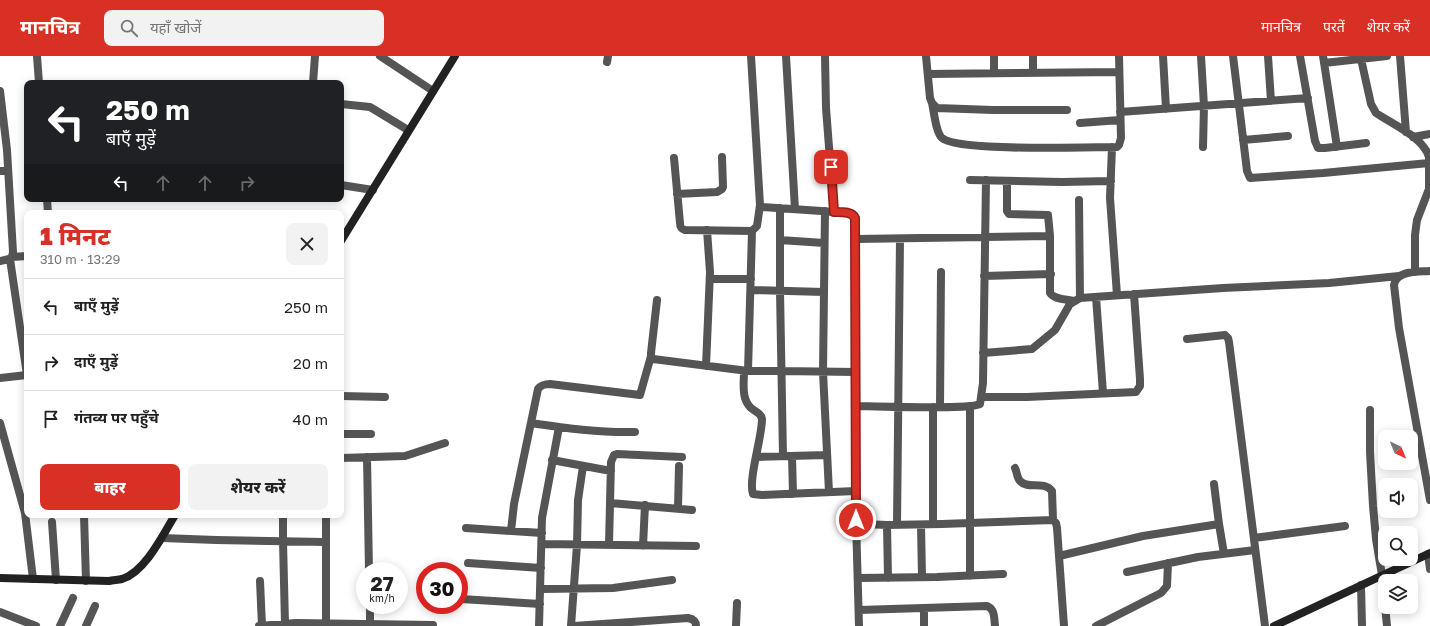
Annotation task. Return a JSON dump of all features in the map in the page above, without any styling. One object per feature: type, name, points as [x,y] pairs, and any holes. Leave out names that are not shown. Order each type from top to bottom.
[{"type":"main road","points":[[344,237],[408,130],[455,56]]},
{"type":"main road","points":[[0,578],[86,581],[109,581],[123,579],[133,573],[142,564],[162,538],[174,518]]},
{"type":"main road","points":[[1386,574],[1429,553]]},
{"type":"main road","points":[[1274,626],[1378,578]]},
{"type":"street","points":[[36,56],[39,80]]},
{"type":"street","points":[[313,80],[315,56]]},
{"type":"street","points":[[380,56],[433,91]]},
{"type":"street","points":[[751,56],[760,205],[757,226],[752,231],[751,290],[744,387],[746,402],[750,408],[762,416],[752,490],[753,494],[758,495],[856,491]]},
{"type":"street","points":[[786,56],[795,209]]},
{"type":"street","points":[[825,56],[826,108],[834,212]]},
{"type":"street","points":[[926,56],[932,104],[940,136],[955,144],[996,147],[1117,147],[1121,142],[1118,56]]},
{"type":"street","points":[[994,56],[994,72]]},
{"type":"street","points":[[1033,56],[1033,72]]},
{"type":"street","points":[[1163,56],[1166,109]]},
{"type":"street","points":[[1201,56],[1204,106],[1204,147]]},
{"type":"street","points":[[1233,56],[1247,171],[1250,178],[1429,163]]},
{"type":"street","points":[[1268,56],[1271,101]]},
{"type":"street","points":[[1300,56],[1315,141],[1318,148],[1366,143]]},
{"type":"street","points":[[1337,147],[1324,60],[1361,59],[1387,56]]},
{"type":"street","points":[[1400,56],[1406,132]]},
{"type":"street","points":[[1361,59],[1370,104],[1373,110],[1413,136],[1427,153],[1429,163],[1429,189],[1417,220],[1415,235],[1415,272]]},
{"type":"street","points":[[928,74],[994,72],[1119,72]]},
{"type":"street","points":[[0,91],[4,171],[13,252],[11,258],[24,353]]},
{"type":"street","points":[[1120,112],[1308,98]]},
{"type":"street","points":[[344,104],[370,107],[408,130]]},
{"type":"street","points":[[932,104],[942,108],[1067,110]]},
{"type":"street","points":[[1080,123],[1120,120]]},
{"type":"street","points":[[1413,136],[1430,134]]},
{"type":"street","points":[[1243,140],[1288,136]]},
{"type":"street","points":[[1112,147],[1110,198],[1117,295]]},
{"type":"street","points":[[677,194],[720,191],[723,187],[722,157]]},
{"type":"street","points":[[674,158],[680,227],[685,230],[752,231]]},
{"type":"street","points":[[970,180],[1110,181]]},
{"type":"street","points":[[855,406],[937,407],[970,406],[980,404],[982,397],[986,180]]},
{"type":"street","points":[[1007,181],[1007,211],[1009,214],[1048,215],[1050,236],[1050,293],[1052,296],[1077,299],[1117,295],[1329,283],[1399,276],[1415,272],[1430,271]]},
{"type":"street","points":[[344,185],[373,190]]},
{"type":"street","points":[[983,353],[1032,349],[1055,330],[1068,307],[1077,299],[1079,200]]},
{"type":"street","points":[[760,205],[762,207],[851,213],[855,218],[856,520],[859,626]]},
{"type":"street","points":[[780,208],[783,456]]},
{"type":"street","points":[[825,211],[823,372],[829,492]]},
{"type":"street","points":[[706,366],[710,279],[707,230]]},
{"type":"street","points":[[856,239],[1050,236]]},
{"type":"street","points":[[897,525],[900,239]]},
{"type":"street","points":[[780,240],[824,243]]},
{"type":"street","points":[[0,261],[24,256]]},
{"type":"street","points":[[933,524],[941,272]]},
{"type":"street","points":[[984,276],[1050,274]]},
{"type":"street","points":[[1399,276],[1394,281],[1398,328],[1430,500]]},
{"type":"street","points":[[710,279],[751,278]]},
{"type":"street","points":[[751,290],[824,292]]},
{"type":"street","points":[[982,397],[1103,394],[1133,392],[1139,390],[1140,379],[1134,294]]},
{"type":"street","points":[[1096,297],[1103,394]]},
{"type":"street","points":[[511,531],[514,504],[538,389],[544,384],[640,395],[651,356],[657,300]]},
{"type":"street","points":[[1188,338],[1220,335],[1225,335],[1228,338],[1265,626]]},
{"type":"street","points":[[651,356],[656,359],[746,371],[855,372]]},
{"type":"street","points":[[0,378],[24,375]]},
{"type":"street","points":[[344,396],[385,397]]},
{"type":"street","points":[[970,406],[970,576]]},
{"type":"street","points":[[1370,410],[1370,452],[1373,506],[1376,539],[1382,574]]},
{"type":"street","points":[[531,423],[559,427],[635,432]]},
{"type":"street","points":[[539,626],[543,507],[559,427]]},
{"type":"street","points":[[1,428],[24,499]]},
{"type":"street","points":[[344,434],[371,434]]},
{"type":"street","points":[[344,458],[405,456],[445,443]]},
{"type":"street","points":[[609,545],[611,471],[612,458],[614,454],[682,458]]},
{"type":"street","points":[[757,458],[783,456],[827,456]]},
{"type":"street","points":[[792,456],[793,494]]},
{"type":"street","points":[[367,458],[369,562]]},
{"type":"street","points":[[552,460],[611,471]]},
{"type":"street","points":[[583,466],[578,500],[572,626],[649,623],[692,619],[696,626]]},
{"type":"street","points":[[678,508],[679,466]]},
{"type":"street","points":[[1015,468],[1022,482],[1029,485],[1046,486],[1052,491],[1053,520],[1056,523],[1057,528],[1064,626]]},
{"type":"street","points":[[1214,484],[1224,554]]},
{"type":"street","points":[[610,502],[692,510]]},
{"type":"street","points":[[643,546],[645,505]]},
{"type":"street","points":[[26,518],[33,579]]},
{"type":"street","points":[[84,518],[86,581]]},
{"type":"street","points":[[284,518],[285,624]]},
{"type":"street","points":[[326,518],[326,624]]},
{"type":"street","points":[[856,520],[858,523],[863,524],[887,525],[1053,520]]},
{"type":"street","points":[[52,522],[56,580]]},
{"type":"street","points":[[1059,556],[1143,536],[1219,524]]},
{"type":"street","points":[[887,525],[888,578]]},
{"type":"street","points":[[921,525],[922,577]]},
{"type":"street","points":[[1254,538],[1345,526]]},
{"type":"street","points":[[466,528],[542,533]]},
{"type":"street","points":[[162,538],[325,542]]},
{"type":"street","points":[[542,544],[696,546]]},
{"type":"street","points":[[1127,572],[1198,557],[1255,550]]},
{"type":"street","points":[[1429,553],[1430,569]]},
{"type":"street","points":[[468,563],[541,568]]},
{"type":"street","points":[[1096,626],[1161,593],[1167,586],[1168,563]]},
{"type":"street","points":[[858,578],[1003,574]]},
{"type":"street","points":[[540,589],[625,587],[672,580]]},
{"type":"street","points":[[260,581],[261,626],[285,624],[433,626]]},
{"type":"street","points":[[1361,585],[1362,626]]},
{"type":"street","points":[[60,626],[73,598]]},
{"type":"street","points":[[468,599],[540,604]]},
{"type":"street","points":[[736,626],[737,603]]},
{"type":"street","points":[[86,626],[95,606]]},
{"type":"street","points":[[859,610],[987,606],[993,611],[995,626]]},
{"type":"street","points":[[924,608],[924,626]]},
{"type":"street","points":[[0,612],[36,626]]},
{"type":"street","points":[[370,614],[370,624]]},
{"type":"street","points":[[1386,614],[1387,626]]},
{"type":"route","points":[[831,167],[834,212],[851,213],[855,218],[856,520]]}]
